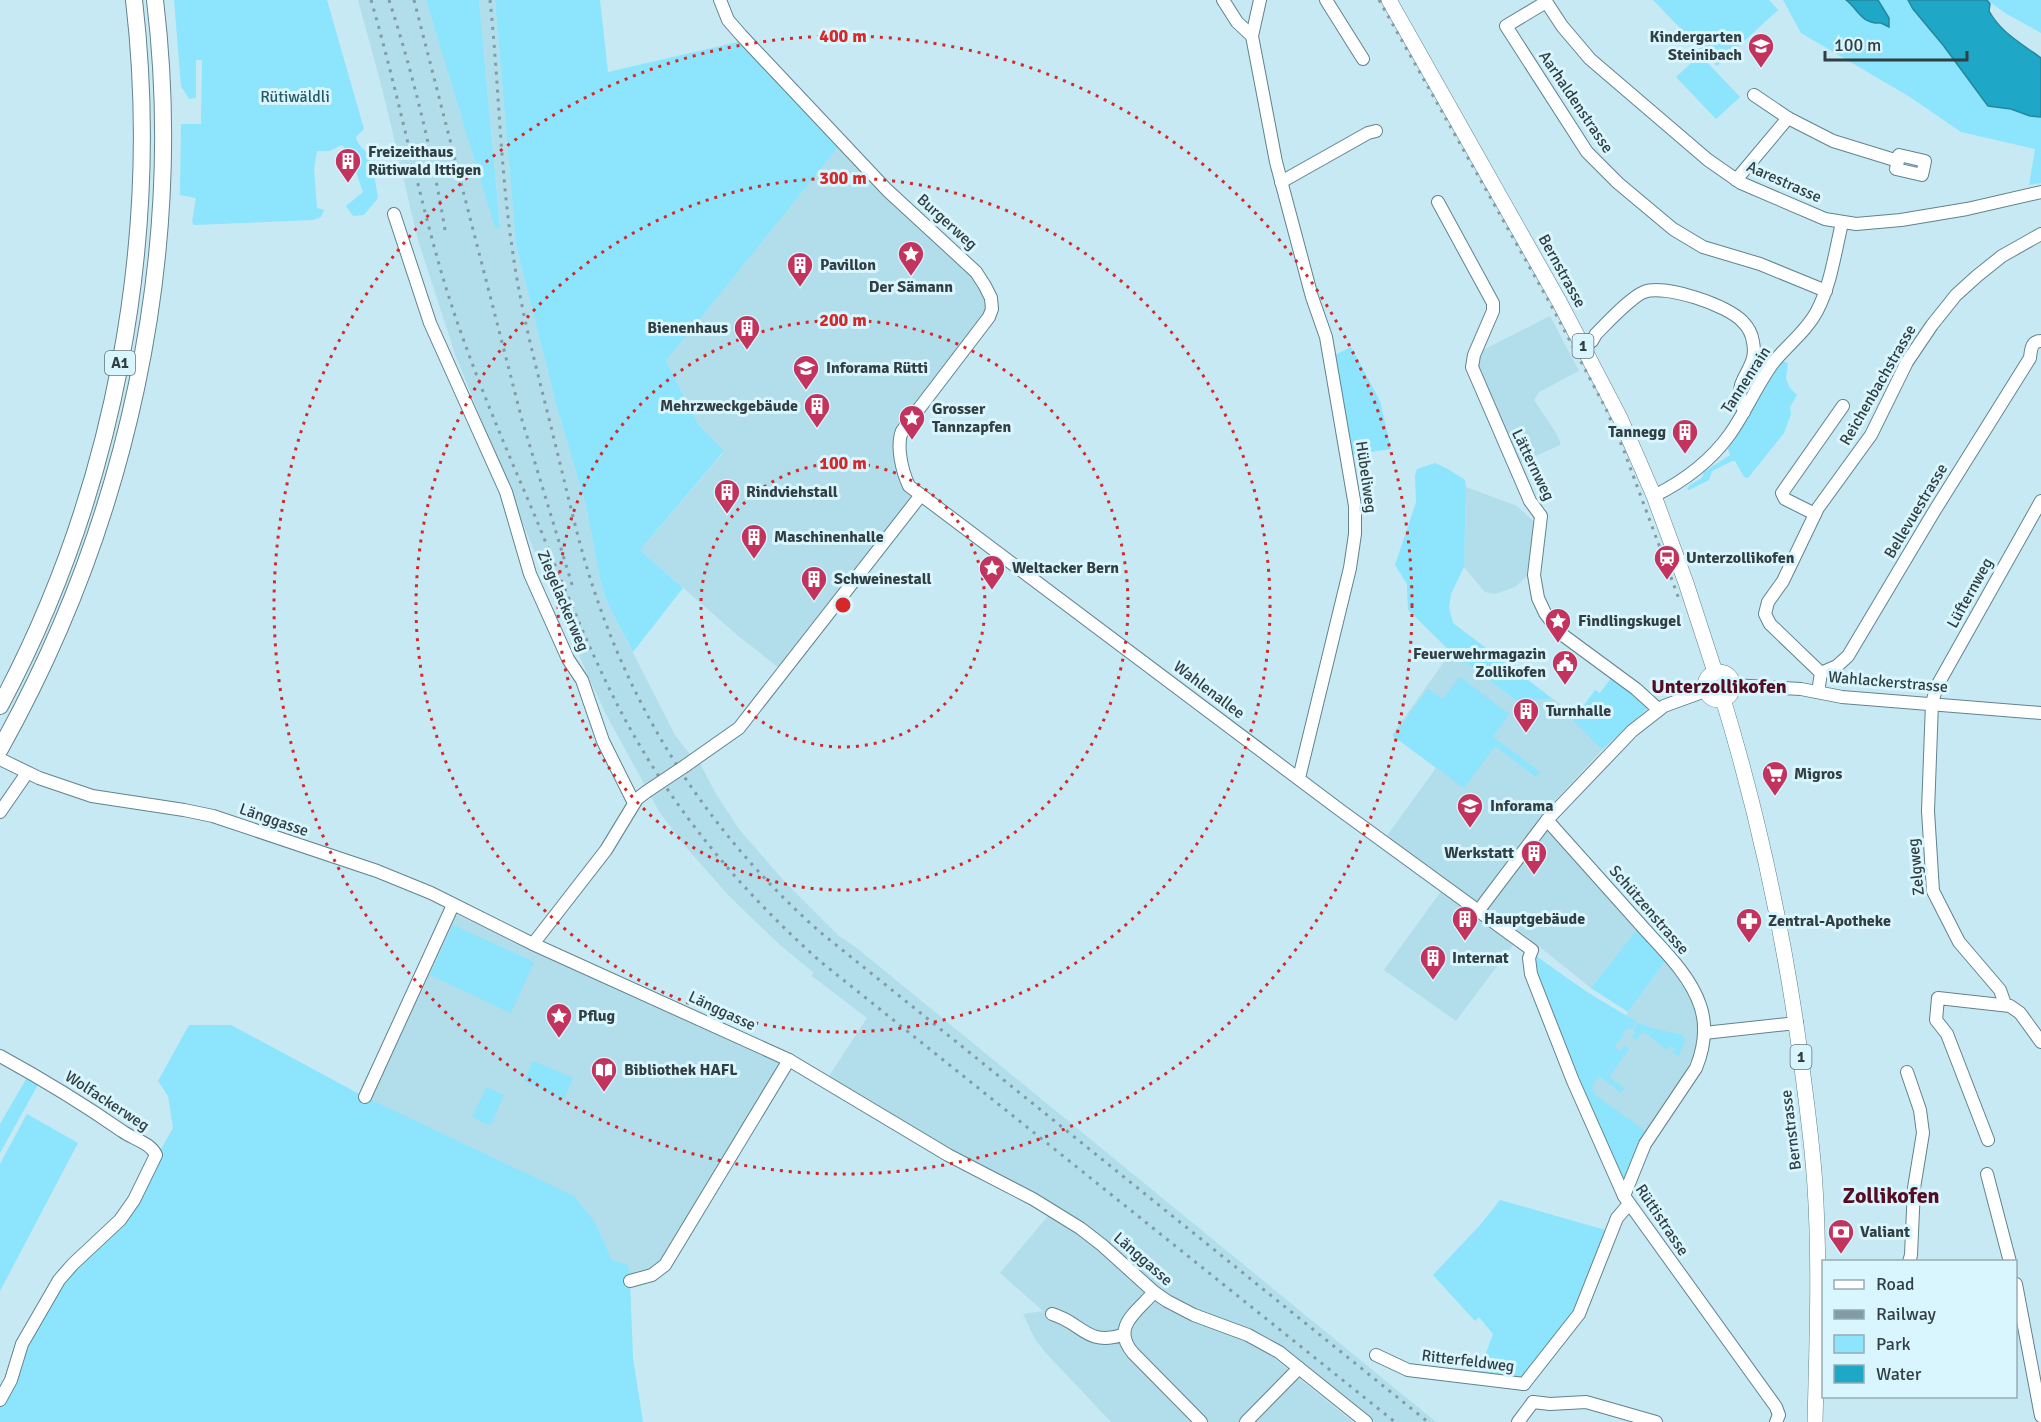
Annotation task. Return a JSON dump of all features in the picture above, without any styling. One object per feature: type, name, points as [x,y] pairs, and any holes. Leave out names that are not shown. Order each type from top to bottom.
[{"type":"highway","name":"A1","points":[[0,706],[40,622],[75,532],[98,458],[120,363],[135,263],[141,172],[141,87],[134,0]]},
{"type":"highway","name":"A1","points":[[0,752],[50,650],[87,561],[117,465],[140,368],[154,275],[161,190],[162,96],[155,0]]},
{"type":"main road","name":"Bernstrasse","points":[[1389,0],[1584,346],[1620,418],[1654,496],[1715,672]]},
{"type":"main road","points":[[1715,672],[1727,675],[1733,684],[1731,694],[1723,699],[1715,700],[1705,691],[1706,680],[1715,672]]},
{"type":"main road","name":"Bernstrasse","points":[[1723,699],[1763,850],[1797,1023],[1815,1184],[1821,1276],[1815,1422]]},
{"type":"street","name":"Burgerweg","points":[[720,0],[728,20],[741,35],[887,190],[968,264],[982,280],[988,292],[992,305],[989,317],[908,422],[898,441],[906,479],[909,486],[921,495]]},
{"type":"street","points":[[1223,0],[1236,22],[1252,36]]},
{"type":"street","name":"Hübeliweg","points":[[1260,0],[1252,36],[1281,182],[1312,297],[1326,337],[1355,506],[1355,534],[1350,568],[1299,778]]},
{"type":"street","points":[[1326,0],[1363,59]]},
{"type":"street","name":"Aarhaldenstrasse","points":[[1546,1],[1506,26],[1587,152],[1618,183],[1673,229],[1703,247],[1760,264],[1826,291]]},
{"type":"street","name":"Aarestrasse","points":[[1546,1],[1573,41],[1596,65],[1710,161],[1736,180],[1825,219],[1842,223],[1869,224],[1929,216],[2041,192]]},
{"type":"street","points":[[1754,95],[1788,118],[1833,141],[1898,161]]},
{"type":"street","points":[[1736,180],[1788,118]]},
{"type":"street","points":[[1281,182],[1368,133],[1376,131]]},
{"type":"street","name":"Lätternweg","points":[[1438,202],[1493,303],[1493,311],[1474,355],[1472,367],[1530,501],[1541,516],[1534,575],[1542,608],[1560,633],[1658,709]]},
{"type":"street","name":"Ziegelackerweg","points":[[394,214],[430,323],[506,492],[530,574],[568,658],[582,680],[603,741],[634,804]]},
{"type":"street","name":"Tannenrain","points":[[1654,496],[1698,470],[1731,433],[1775,360],[1802,334],[1826,291],[1842,223]]},
{"type":"street","name":"Reichenbachstrasse","points":[[1821,673],[1770,624],[1766,617],[1766,607],[1790,568],[1815,514],[1871,435],[1907,362],[1956,295],[2002,256],[2041,234]]},
{"type":"street","points":[[1584,346],[1641,293],[1654,289],[1713,304],[1743,321],[1753,339],[1754,359],[1741,386],[1740,399],[1744,412]]},
{"type":"street","name":"Bellevuestrasse","points":[[1821,673],[1838,666],[1848,656],[1935,510],[2036,357],[2033,344],[2041,341]]},
{"type":"street","points":[[1815,514],[1785,499],[1782,493],[1843,406]]},
{"type":"street","points":[[533,944],[601,856],[637,798],[738,728],[921,495]]},
{"type":"street","name":"Wahlenallee","points":[[921,495],[1532,950]]},
{"type":"street","name":"Lüfternweg","points":[[1932,703],[1937,686],[2041,501]]},
{"type":"street","points":[[1818,692],[1821,673]]},
{"type":"street","name":"Wahlackerstrasse","points":[[1733,684],[1818,692],[1842,697],[2041,713]]},
{"type":"street","points":[[1479,910],[1547,820],[1624,738],[1658,709],[1705,691]]},
{"type":"street","name":"Zelgweg","points":[[1932,703],[1928,811],[1930,875],[1934,896],[1965,951],[2000,990],[2005,1004],[2020,1013],[2041,1042]]},
{"type":"street","name":"Länggasse","points":[[0,752],[27,773],[92,796],[213,816],[388,875],[533,944],[789,1060],[948,1155],[1012,1188],[1080,1228],[1154,1292],[1194,1316],[1264,1342],[1366,1422]]},
{"type":"street","points":[[0,812],[27,773]]},
{"type":"street","name":"Schützenstrasse","points":[[1524,1384],[1579,1314],[1626,1200],[1645,1144],[1696,1068],[1704,1033],[1702,1010],[1688,980],[1547,820]]},
{"type":"street","points":[[365,1097],[453,904]]},
{"type":"street","name":"Rüttistrasse","points":[[1532,950],[1529,958],[1531,974],[1565,1061],[1626,1200],[1778,1410],[1779,1417],[1776,1422]]},
{"type":"street","points":[[1988,1140],[1947,1034],[1937,1023],[1935,1012],[1938,998],[2005,1004]]},
{"type":"street","points":[[1704,1033],[1797,1023]]},
{"type":"street","name":"Wolfackerweg","points":[[0,1056],[101,1115],[124,1133],[153,1149],[156,1159],[134,1200],[120,1220],[59,1280],[22,1344],[11,1380],[0,1400]]},
{"type":"street","points":[[630,1281],[652,1275],[665,1265],[789,1060]]},
{"type":"street","points":[[1907,1072],[1920,1110],[1923,1133],[1914,1188],[1910,1260]]},
{"type":"street","points":[[1987,1174],[2009,1260]]},
{"type":"street","points":[[2017,1289],[2041,1416]]},
{"type":"street","points":[[1154,1292],[1126,1325],[1123,1335],[1125,1341],[1133,1353],[1201,1422]]},
{"type":"street","points":[[1052,1314],[1063,1318],[1095,1338],[1114,1338],[1123,1335]]},
{"type":"street","name":"Ritterfeldweg","points":[[1376,1355],[1408,1370],[1524,1384]]},
{"type":"street","points":[[1246,1422],[1299,1368]]},
{"type":"street","points":[[1524,1384],[1533,1402]]},
{"type":"street","points":[[1518,1422],[1533,1402]]},
{"type":"street","points":[[1533,1402],[1550,1404],[1586,1402],[1656,1422]]},
{"type":"shaded area","points":[[358,0],[426,0],[495,227],[500,226],[479,0],[495,0],[516,245],[557,407],[586,506],[601,583],[607,602],[675,735],[692,757],[697,758],[716,794],[739,829],[784,881],[839,936],[858,949],[1436,1422],[1375,1422],[1276,1343],[1281,1349],[1275,1359],[1353,1422],[1111,1422],[1035,1339],[1023,1314],[1043,1311],[1000,1273],[1054,1209],[875,1108],[829,1076],[867,1018],[812,976],[813,972],[780,945],[729,896],[685,846],[660,813],[592,685],[527,534],[455,354],[418,240],[382,88]]},
{"type":"shaded area","name":"Inforama Rütti","points":[[843,141],[968,264],[992,305],[902,431],[905,475],[921,495],[783,671],[736,634],[640,550],[724,452],[698,424],[666,361]]},
{"type":"shaded area","points":[[1550,316],[1579,371],[1539,392],[1534,400],[1556,433],[1560,445],[1520,463],[1498,419],[1477,366],[1479,352]]},
{"type":"shaded area","points":[[1466,487],[1517,506],[1533,521],[1534,532],[1528,575],[1515,587],[1495,594],[1485,592],[1464,567]]},
{"type":"shaded area","name":"Inforama","points":[[1451,652],[1517,701],[1553,699],[1576,716],[1574,720],[1602,750],[1538,819],[1638,928],[1591,988],[1522,933],[1456,1021],[1384,970],[1442,890],[1381,844],[1436,768],[1392,735]]},
{"type":"shaded area","points":[[455,914],[782,1064],[663,1264],[630,1280],[612,1260],[596,1224],[363,1096]]},
{"type":"shaded area","points":[[1666,960],[1692,998],[1699,1021],[1697,1050],[1625,1184],[1579,1080]]},
{"type":"green space","name":"Rütiwäldli","points":[[174,0],[327,0],[364,129],[356,137],[367,154],[373,170],[378,198],[364,215],[353,216],[346,206],[363,192],[350,155],[342,145],[329,151],[317,151],[314,169],[317,208],[324,210],[321,217],[313,220],[194,225],[192,222],[196,198],[180,195],[181,124],[201,124],[202,60],[196,60],[196,98],[189,99],[181,86]]},
{"type":"green space","points":[[426,0],[479,0],[500,227],[495,228]]},
{"type":"green space","points":[[495,0],[600,0],[608,72],[742,41],[840,145],[666,361],[698,424],[724,451],[640,550],[683,588],[633,652],[607,602],[601,583],[586,506],[557,407],[516,245]]},
{"type":"green space","points":[[1653,0],[1769,0],[1778,10],[1717,66]]},
{"type":"green space","points":[[1783,0],[1846,0],[1863,17],[1878,24],[1889,18],[1878,0],[1908,0],[1988,106],[2041,117],[2041,183],[2029,185],[2035,149],[1961,132],[1910,97],[1801,33]]},
{"type":"green space","points":[[1987,0],[2041,0],[2041,33],[2005,13]]},
{"type":"green space","points":[[1700,55],[1740,97],[1716,119],[1676,77]]},
{"type":"green space","points":[[1351,347],[1380,401],[1391,449],[1350,455],[1331,357]]},
{"type":"green space","points":[[1782,361],[1788,363],[1786,379],[1790,388],[1797,395],[1790,407],[1791,414],[1784,433],[1748,478],[1744,477],[1735,461],[1732,461],[1712,471],[1709,480],[1687,489],[1702,478],[1704,472],[1730,455],[1728,449],[1734,436]]},
{"type":"green space","points":[[1435,463],[1465,480],[1466,487],[1464,567],[1451,594],[1449,607],[1453,623],[1553,699],[1517,701],[1451,652],[1408,610],[1407,584],[1395,565],[1416,502],[1415,475],[1417,469]]},
{"type":"green space","points":[[1460,677],[1509,714],[1493,737],[1540,772],[1536,777],[1495,746],[1464,788],[1393,736],[1428,689],[1443,699]]},
{"type":"green space","points":[[1612,677],[1647,706],[1647,709],[1602,750],[1573,720],[1595,690],[1600,693]]},
{"type":"green space","points":[[453,925],[534,962],[511,1013],[430,975]]},
{"type":"green space","points":[[1638,928],[1666,960],[1628,1012],[1591,988]]},
{"type":"green space","points":[[1536,956],[1587,992],[1637,1022],[1631,1029],[1628,1027],[1622,1034],[1624,1036],[1614,1046],[1621,1051],[1625,1045],[1629,1049],[1609,1077],[1624,1088],[1621,1093],[1599,1076],[1592,1089],[1594,1094],[1645,1131],[1648,1127],[1646,1124],[1651,1125],[1623,1185],[1533,973],[1533,957]]},
{"type":"green space","points":[[1639,1023],[1682,1035],[1685,1040],[1679,1056],[1672,1053],[1675,1049],[1671,1046],[1667,1050],[1643,1031],[1636,1040],[1632,1037],[1635,1033],[1633,1030]]},
{"type":"green space","points":[[189,1025],[231,1025],[363,1096],[574,1196],[596,1224],[612,1260],[628,1265],[633,1358],[643,1422],[0,1422],[0,1400],[59,1280],[120,1220],[173,1128],[168,1096],[158,1081]]},
{"type":"green space","points":[[533,1061],[573,1078],[564,1099],[524,1081]]},
{"type":"green space","points":[[29,1074],[40,1081],[0,1153],[0,1124]]},
{"type":"green space","points":[[487,1087],[504,1095],[490,1126],[472,1117]]},
{"type":"green space","points":[[27,1114],[78,1143],[0,1291],[0,1164]]},
{"type":"green space","points":[[1500,1200],[1609,1231],[1582,1302],[1523,1376],[1517,1378],[1478,1375],[1493,1334],[1479,1317],[1475,1321],[1433,1275],[1481,1224]]},
{"type":"water","points":[[1846,0],[1878,0],[1889,18],[1889,27],[1865,19]]},
{"type":"water","points":[[1908,0],[1987,0],[1990,4],[1989,11],[2000,26],[2041,58],[2041,117],[1988,106]]},
{"type":"railway","points":[[371,0],[433,243],[475,370],[600,669],[630,729],[676,802],[729,870],[789,933],[821,962],[1395,1422]]},
{"type":"railway","points":[[389,0],[422,117],[446,236]]},
{"type":"railway","points":[[414,0],[522,420],[573,588]]},
{"type":"railway","points":[[490,0],[505,191],[517,278],[574,521],[596,596],[614,644],[635,691],[686,779],[715,820],[748,860],[820,932],[1428,1422]]},
{"type":"railway","points":[[1379,0],[1552,307],[1606,409],[1679,599]]},
{"type":"place","name":"Kindergarten Steinibach","points":[[1761,69]]},
{"type":"place","name":"Freizeithaus Rütiwald Ittigen","points":[[348,184]]},
{"type":"place","name":"Der Sämann","points":[[911,277]]},
{"type":"place","name":"Pavillon","points":[[800,288]]},
{"type":"place","name":"Bienenhaus","points":[[747,351]]},
{"type":"place","name":"Inforama Rütti","points":[[806,391]]},
{"type":"place","name":"Mehrzweckgebäude","points":[[817,429]]},
{"type":"place","name":"Grosser Tannzapfen","points":[[912,441]]},
{"type":"place","name":"Tannegg","points":[[1685,455]]},
{"type":"place","name":"Rindviehstall","points":[[727,515]]},
{"type":"place","name":"Maschinenhalle","points":[[754,560]]},
{"type":"place","name":"Unterzollikofen","points":[[1667,581]]},
{"type":"place","name":"Weltacker Bern","points":[[992,591]]},
{"type":"place","name":"Schweinestall","points":[[814,602]]},
{"type":"place","name":"Findlingskugel","points":[[1558,644]]},
{"type":"place","name":"Feuerwehrmagazin Zollikofen","points":[[1565,686]]},
{"type":"place","name":"Turnhalle","points":[[1526,734]]},
{"type":"place","name":"Migros","points":[[1775,797]]},
{"type":"place","name":"Inforama","points":[[1470,829]]},
{"type":"place","name":"Werkstatt","points":[[1534,876]]},
{"type":"place","name":"Hauptgebäude","points":[[1465,942]]},
{"type":"place","name":"Zentral-Apotheke","points":[[1749,944]]},
{"type":"place","name":"Internat","points":[[1433,981]]},
{"type":"place","name":"Pflug","points":[[559,1039]]},
{"type":"place","name":"Bibliothek HAFL","points":[[604,1093]]},
{"type":"place","name":"Valiant","points":[[1841,1255]]},
{"type":"district","name":"Unterzollikofen","points":[[1719,686]]},
{"type":"district","name":"Zollikofen","points":[[1891,1195]]}]
